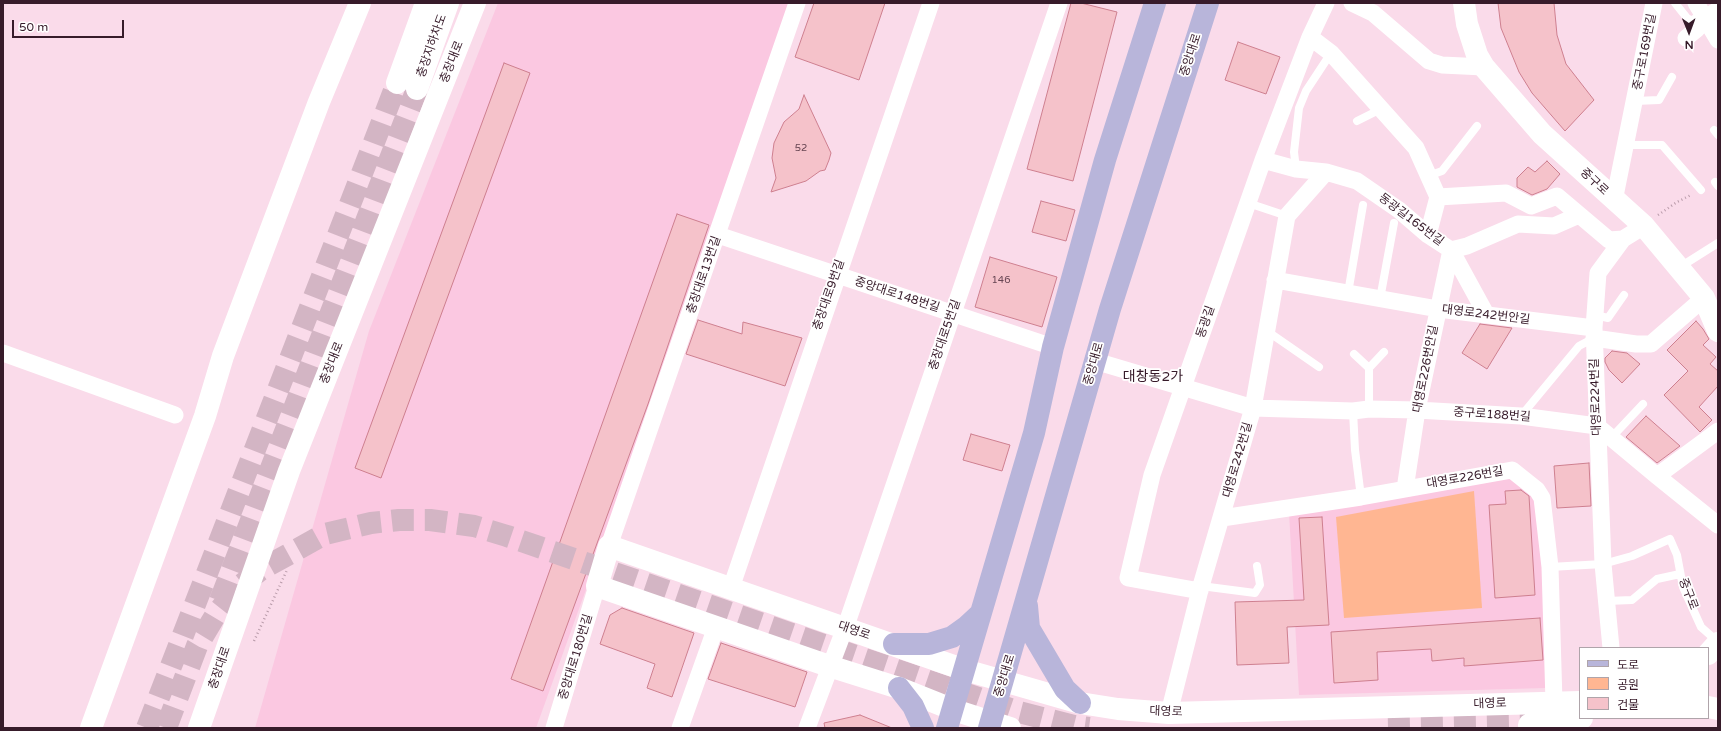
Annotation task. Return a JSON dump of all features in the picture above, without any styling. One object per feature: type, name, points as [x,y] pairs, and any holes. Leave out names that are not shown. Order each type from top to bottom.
[{"type":"main road","points":[[91,728],[204,416],[223,356],[319,102],[360,3]]},
{"type":"main road","name":"충장지하차도","points":[[426,3],[407,86],[448,3]]},
{"type":"main road","name":"충장대로","points":[[199,728],[287,476],[476,3]]},
{"type":"main road","name":"중앙대로","points":[[996,726],[1003,681],[1095,361],[1208,3]]},
{"type":"main road","name":"중구로","points":[[1464,3],[1467,24],[1477,55],[1484,67],[1542,134],[1644,226],[1680,267],[1704,298],[1718,331]]},
{"type":"main road","points":[[951,719],[980,614],[1034,433],[1054,347],[1150,4]]},
{"type":"main road","points":[[609,546],[597,586],[829,666],[899,688],[951,719],[996,726]]},
{"type":"main road","name":"대영로","points":[[609,546],[965,670],[1080,703],[1118,709],[1168,713],[1579,702]]},
{"type":"main road","points":[[1026,601],[1029,628],[1065,689],[1080,703]]},
{"type":"main road","points":[[894,644],[929,644],[952,637],[980,614]]},
{"type":"main road","name":"중구로","points":[[1709,653],[1718,642]]},
{"type":"main road","points":[[899,688],[914,706],[923,728]]},
{"type":"main road","points":[[1548,728],[1530,725],[1579,718]]},
{"type":"street","name":"충장대로13번길","points":[[609,546],[718,235],[796,3]]},
{"type":"street","name":"충장대로9번길","points":[[730,588],[836,275],[931,3]]},
{"type":"street","name":"충장대로5번길","points":[[829,666],[845,628],[1060,3]]},
{"type":"street","name":"동광길","points":[[1201,589],[1128,578],[1152,474],[1263,160],[1310,37],[1326,3]]},
{"type":"street","points":[[1352,3],[1376,8],[1429,61],[1442,65],[1484,67]]},
{"type":"street","name":"중구로169번길","points":[[1614,200],[1654,3]]},
{"type":"street","points":[[1686,38],[1697,29],[1704,13]]},
{"type":"street","points":[[1704,13],[1718,40]]},
{"type":"street","points":[[1310,37],[1331,53],[1416,148],[1438,197],[1428,235]]},
{"type":"street","name":"동광길165번길","points":[[1263,160],[1296,169],[1326,172],[1357,181],[1399,210],[1428,235],[1451,250],[1467,246],[1518,224],[1554,226],[1580,215]]},
{"type":"street","points":[[1286,216],[1326,172]]},
{"type":"street","points":[[1438,197],[1506,194],[1531,206],[1557,196],[1609,240],[1624,239]]},
{"type":"street","name":"대영로242번길","points":[[1168,713],[1201,589],[1253,408],[1286,216]]},
{"type":"street","name":"대영로224번길","points":[[1611,647],[1603,564],[1597,426],[1594,327],[1598,273],[1624,239],[1644,226]]},
{"type":"street","name":"중앙대로148번길","points":[[718,235],[1054,347]]},
{"type":"street","points":[[1451,250],[1486,314]]},
{"type":"street","name":"대영로226번안길","points":[[1405,489],[1417,410],[1451,250]]},
{"type":"street","name":"대영로242번안길","points":[[1275,280],[1438,309],[1594,327]]},
{"type":"street","points":[[1594,327],[1636,344],[1650,344],[1704,298]]},
{"type":"street","points":[[3,353],[175,415]]},
{"type":"street","name":"중구로188번길","points":[[1095,361],[1253,408],[1417,410],[1521,416],[1597,426]]},
{"type":"street","points":[[1597,426],[1718,525]]},
{"type":"street","points":[[1657,476],[1718,431]]},
{"type":"street","name":"대영로226번길","points":[[1222,518],[1361,497],[1512,470],[1537,490],[1542,498],[1550,567],[1554,702]]},
{"type":"street","name":"중앙대로180번길","points":[[554,728],[597,586]]},
{"type":"street","points":[[680,728],[716,627]]},
{"type":"street","points":[[807,728],[829,666]]},
{"type":"lane","points":[[1675,3],[1687,18],[1704,13]]},
{"type":"lane","points":[[1296,169],[1294,152],[1299,108],[1306,91],[1331,53]]},
{"type":"lane","name":"중구로169번길","points":[[1635,101],[1659,100],[1672,77]]},
{"type":"lane","points":[[1358,121],[1381,109]]},
{"type":"lane","points":[[1428,176],[1442,171],[1477,126]]},
{"type":"lane","points":[[1624,145],[1662,145],[1701,190]]},
{"type":"lane","points":[[1248,203],[1286,216]]},
{"type":"lane","points":[[1348,293],[1363,205]]},
{"type":"lane","points":[[1380,299],[1394,223]]},
{"type":"lane","points":[[1680,267],[1718,243]]},
{"type":"lane","points":[[1521,416],[1594,327],[1608,318],[1624,295]]},
{"type":"lane","points":[[1267,331],[1319,367]]},
{"type":"lane","points":[[1361,497],[1355,450],[1361,410],[1369,368],[1384,352]]},
{"type":"lane","points":[[1354,354],[1369,368]]},
{"type":"lane","points":[[1611,438],[1643,404]]},
{"type":"lane","name":"중구로","points":[[1603,564],[1632,556],[1670,539],[1677,554],[1683,587],[1702,627],[1718,642]]},
{"type":"lane","points":[[1550,567],[1603,564]]},
{"type":"lane","points":[[1201,589],[1255,593],[1260,585],[1257,566]]},
{"type":"lane","points":[[1607,601],[1632,600],[1657,579],[1680,574]]},
{"type":"path","points":[[1644,226],[1677,202],[1701,190]]},
{"type":"path","points":[[254,641],[287,570]]},
{"type":"shaded area","points":[[498,3],[792,3],[719,221],[536,728],[255,728],[369,331]]},
{"type":"shaded area","points":[[1507,473],[1538,497],[1550,666],[1545,688],[1299,695],[1289,512]]},
{"type":"green space","points":[[1474,491],[1482,608],[1344,618],[1336,517]]},
{"type":"building","points":[[814,3],[885,3],[859,80],[795,57]]},
{"type":"building","points":[[1071,3],[1081,3],[1117,12],[1073,181],[1027,169]]},
{"type":"building","points":[[1498,3],[1554,3],[1557,35],[1566,64],[1594,100],[1565,131],[1532,93],[1519,72],[1501,28]]},
{"type":"building","points":[[1238,42],[1280,57],[1266,94],[1225,80]]},
{"type":"building","points":[[504,63],[530,73],[381,478],[355,468]]},
{"type":"building","points":[[804,95],[831,153],[829,160],[825,170],[820,171],[806,181],[771,192],[776,178],[772,158],[774,143],[784,122],[799,109]]},
{"type":"building","points":[[1547,161],[1560,174],[1547,189],[1532,195],[1517,187],[1517,178],[1528,167],[1535,172]]},
{"type":"building","points":[[1041,201],[1075,210],[1066,241],[1032,232]]},
{"type":"building","points":[[677,214],[709,225],[648,404],[543,691],[511,679]]},
{"type":"building","points":[[990,257],[1057,277],[1042,327],[975,307]]},
{"type":"building","points":[[698,320],[742,334],[743,322],[802,338],[785,386],[686,354]]},
{"type":"building","points":[[1696,321],[1709,339],[1703,345],[1716,357],[1710,364],[1718,371],[1718,386],[1699,407],[1712,420],[1700,432],[1664,395],[1688,371],[1667,350]]},
{"type":"building","points":[[1480,324],[1512,328],[1487,369],[1462,353]]},
{"type":"building","points":[[1612,351],[1627,353],[1640,364],[1622,383],[1609,370],[1605,362],[1605,358]]},
{"type":"building","points":[[1646,416],[1680,446],[1657,463],[1626,437]]},
{"type":"building","points":[[971,434],[1010,445],[1002,471],[963,460]]},
{"type":"building","points":[[1589,463],[1591,506],[1557,508],[1554,466]]},
{"type":"building","points":[[1521,490],[1529,496],[1535,595],[1495,598],[1489,505],[1506,504],[1505,491]]},
{"type":"building","points":[[1322,517],[1329,625],[1287,627],[1289,663],[1237,665],[1235,602],[1304,600],[1299,518]]},
{"type":"building","points":[[622,608],[694,633],[672,697],[647,688],[655,664],[600,644],[610,615]]},
{"type":"building","points":[[1540,618],[1543,660],[1464,666],[1464,658],[1432,661],[1431,649],[1377,652],[1378,680],[1334,683],[1331,632]]},
{"type":"building","points":[[721,643],[807,672],[795,707],[708,679]]},
{"type":"building","points":[[860,715],[892,728],[825,728],[824,723]]},
{"type":"tunnel","points":[[147,728],[397,83]]},
{"type":"tunnel","points":[[220,601],[417,89]]},
{"type":"tunnel","points":[[166,728],[197,646],[215,616],[237,588],[262,569],[325,534],[371,523],[399,520],[430,520],[474,526],[1019,712],[1074,726],[1089,728]]},
{"type":"tunnel","points":[[1388,728],[1529,725]]},
{"type":"district","name":"대창동2가","points":[[1153,377]]}]
